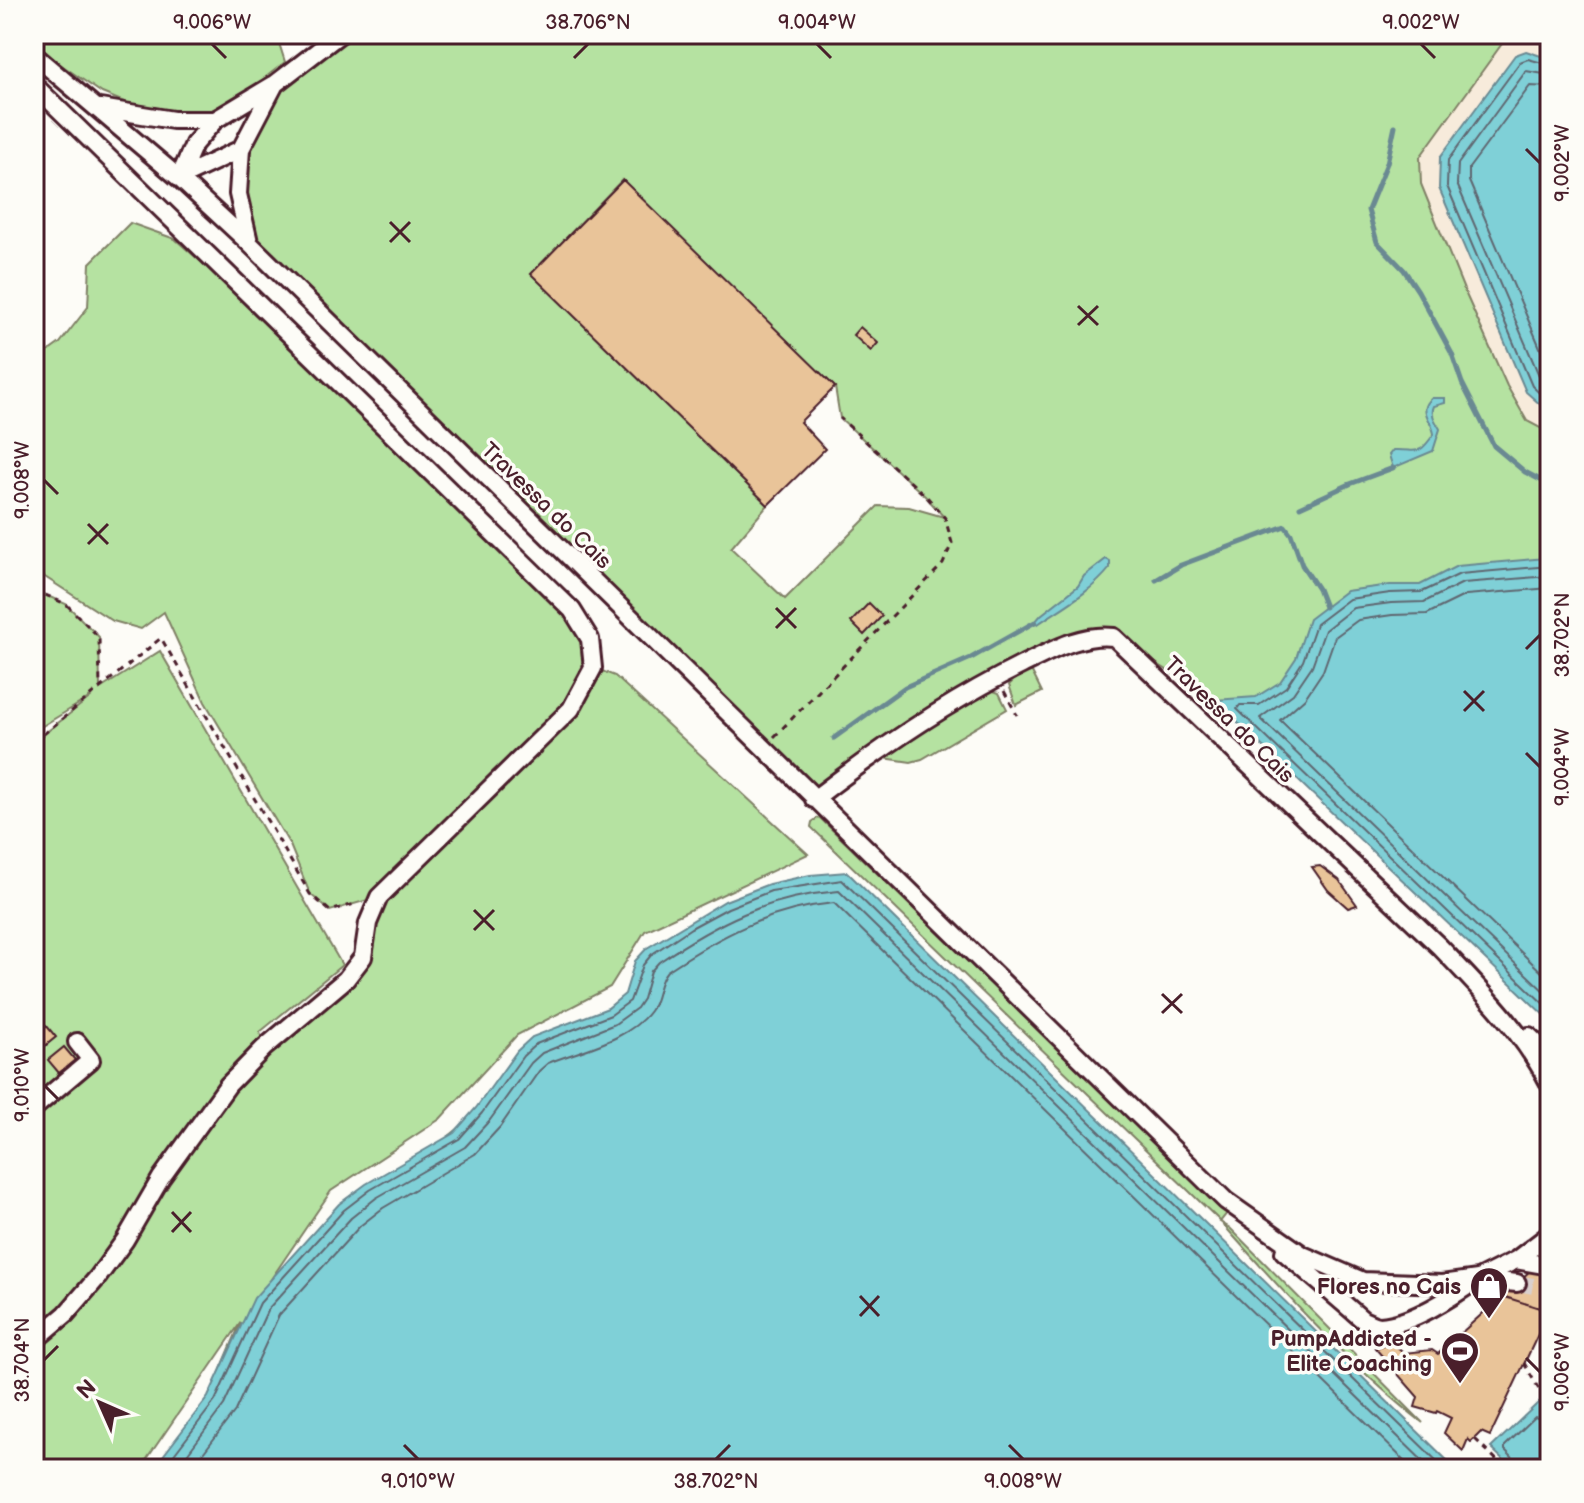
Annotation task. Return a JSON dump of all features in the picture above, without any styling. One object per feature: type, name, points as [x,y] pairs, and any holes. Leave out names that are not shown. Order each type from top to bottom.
[{"type":"street","points":[[179,178],[194,144],[215,120],[275,84],[340,34]]},
{"type":"street","name":"Travessa do Cais","points":[[34,55],[99,108],[249,243],[1226,1201],[1303,1255],[1363,1281],[1442,1284],[1478,1279],[1542,1248],[1550,1234]]},
{"type":"street","points":[[249,243],[238,194],[241,149],[275,84]]},
{"type":"street","points":[[34,85],[572,610],[590,639],[593,668],[571,709],[379,897],[368,923],[363,957],[355,968],[264,1048],[228,1085],[170,1165],[125,1240],[98,1277],[66,1314],[34,1341]]},
{"type":"street","points":[[99,108],[173,120],[215,120]]},
{"type":"street","points":[[179,178],[241,149]]},
{"type":"street","name":"Travessa do Cais","points":[[814,799],[884,745],[997,677],[1079,640],[1098,635],[1114,637],[1387,900],[1440,947],[1490,999],[1536,1058],[1550,1085]]},
{"type":"street","points":[[1490,999],[1550,1056]]},
{"type":"street","points":[[34,1108],[91,1060],[77,1042]]},
{"type":"street","points":[[1226,1201],[1363,1320],[1377,1326],[1397,1322],[1447,1300],[1478,1279],[1517,1283]]},
{"type":"street","points":[[1516,1260],[1550,1266]]},
{"type":"path","points":[[763,748],[943,564],[952,543],[945,518],[927,497],[840,418]]},
{"type":"path","points":[[34,590],[66,604],[99,637],[100,689]]},
{"type":"path","points":[[34,742],[161,638],[310,894],[330,911],[379,897]]},
{"type":"path","points":[[997,677],[1017,715]]},
{"type":"path","points":[[1524,1363],[1550,1409]]},
{"type":"path","points":[[1475,1439],[1506,1469]]},
{"type":"shaded area","points":[[1509,34],[1550,34],[1550,433],[1527,421],[1507,386],[1421,184],[1420,157]]},
{"type":"green space","points":[[34,34],[255,34],[262,43],[273,34],[283,34],[279,43],[285,62],[247,92],[210,111],[141,109],[102,93],[57,62],[34,41]]},
{"type":"green space","points":[[340,34],[1509,34],[1420,157],[1421,184],[1507,386],[1527,421],[1550,433],[1550,1020],[1215,700],[1114,637],[1098,635],[997,677],[814,799],[249,243],[241,149],[275,84]],"holes":[[[622,180],[835,387],[840,418],[944,517],[909,507],[878,506],[785,599],[731,548],[768,505],[531,274]]]},
{"type":"green space","points":[[130,223],[175,239],[337,381],[572,610],[594,668],[615,676],[808,854],[645,931],[610,987],[517,1035],[440,1119],[331,1191],[271,1279],[626,994],[725,902],[209,1398],[241,1322],[140,1469],[34,1469],[34,742],[92,696],[34,731],[34,590],[66,604],[99,637],[100,689],[160,651],[342,965],[260,1032],[264,1047],[346,979],[378,897],[330,911],[310,894],[290,845],[205,702],[164,612],[141,629],[113,621],[34,570],[34,362],[60,343],[88,307],[90,263]]},
{"type":"green space","points":[[1031,670],[1042,692],[1016,705],[1009,685]]},
{"type":"green space","points":[[991,690],[999,693],[1007,709],[922,759],[911,762],[884,758],[939,717]]},
{"type":"green space","points":[[819,817],[1227,1213],[1220,1221],[811,827]]},
{"type":"green space","points":[[1222,1223],[1230,1228],[1423,1423],[1342,1352]]},
{"type":"water","points":[[1526,51],[1550,59],[1550,413],[1526,392],[1439,188],[1440,157],[1515,55]]},
{"type":"water","points":[[1432,398],[1445,398],[1445,403],[1433,409],[1440,429],[1433,451],[1393,468],[1389,455],[1393,450],[1420,449],[1434,434],[1426,411]]},
{"type":"water","points":[[1106,559],[1110,561],[1110,568],[1094,584],[1038,624],[1035,622],[1078,586],[1084,576]]},
{"type":"water","points":[[1550,559],[1550,1021],[1214,700],[1256,697],[1280,682],[1296,658],[1309,619],[1346,591],[1390,585],[1420,585],[1457,566]]},
{"type":"water","points":[[847,872],[1454,1467],[1461,1469],[153,1469],[208,1397],[254,1298],[339,1204],[366,1184],[454,1133],[517,1051],[532,1037],[608,1008],[625,994],[635,961],[647,948],[725,901],[769,884],[810,875]]},
{"type":"water","points":[[1539,1402],[1550,1421],[1550,1469],[1513,1469],[1491,1448]]},
{"type":"building","points":[[623,180],[835,387],[800,422],[825,449],[768,505],[531,274]]},
{"type":"building","points":[[860,327],[878,343],[871,351],[853,335]]},
{"type":"building","points":[[869,603],[882,616],[864,635],[851,622]]},
{"type":"building","points":[[1320,866],[1339,880],[1357,905],[1348,908],[1328,890],[1312,867]]},
{"type":"building","points":[[46,1025],[56,1037],[39,1051],[34,1044],[34,1034]]},
{"type":"building","points":[[64,1047],[75,1060],[59,1073],[48,1060]]},
{"type":"building","points":[[1550,1253],[1549,1311],[1502,1296]]},
{"type":"building","points":[[1502,1296],[1549,1311],[1490,1436],[1481,1432],[1471,1442],[1468,1439],[1463,1451],[1444,1433],[1451,1418],[1437,1411],[1415,1407],[1418,1397],[1375,1348],[1392,1342],[1404,1353],[1432,1350],[1438,1354]]},
{"type":"waterway","points":[[1395,126],[1387,163],[1368,210],[1377,242],[1404,270],[1418,291],[1452,354],[1462,383],[1494,446],[1525,472],[1550,485]]},
{"type":"waterway","points":[[1300,507],[1393,468]]},
{"type":"waterway","points":[[1156,580],[1181,565],[1285,526],[1325,607]]},
{"type":"waterway","points":[[834,738],[905,687],[971,658],[1035,622]]},
{"type":"tunnel","points":[[1517,1283],[1550,1289]]},
{"type":"place","name":"Flores no Cais","points":[[1489,1320]]},
{"type":"place","name":"PumpAddicted - Elite Coaching","points":[[1460,1385]]}]
